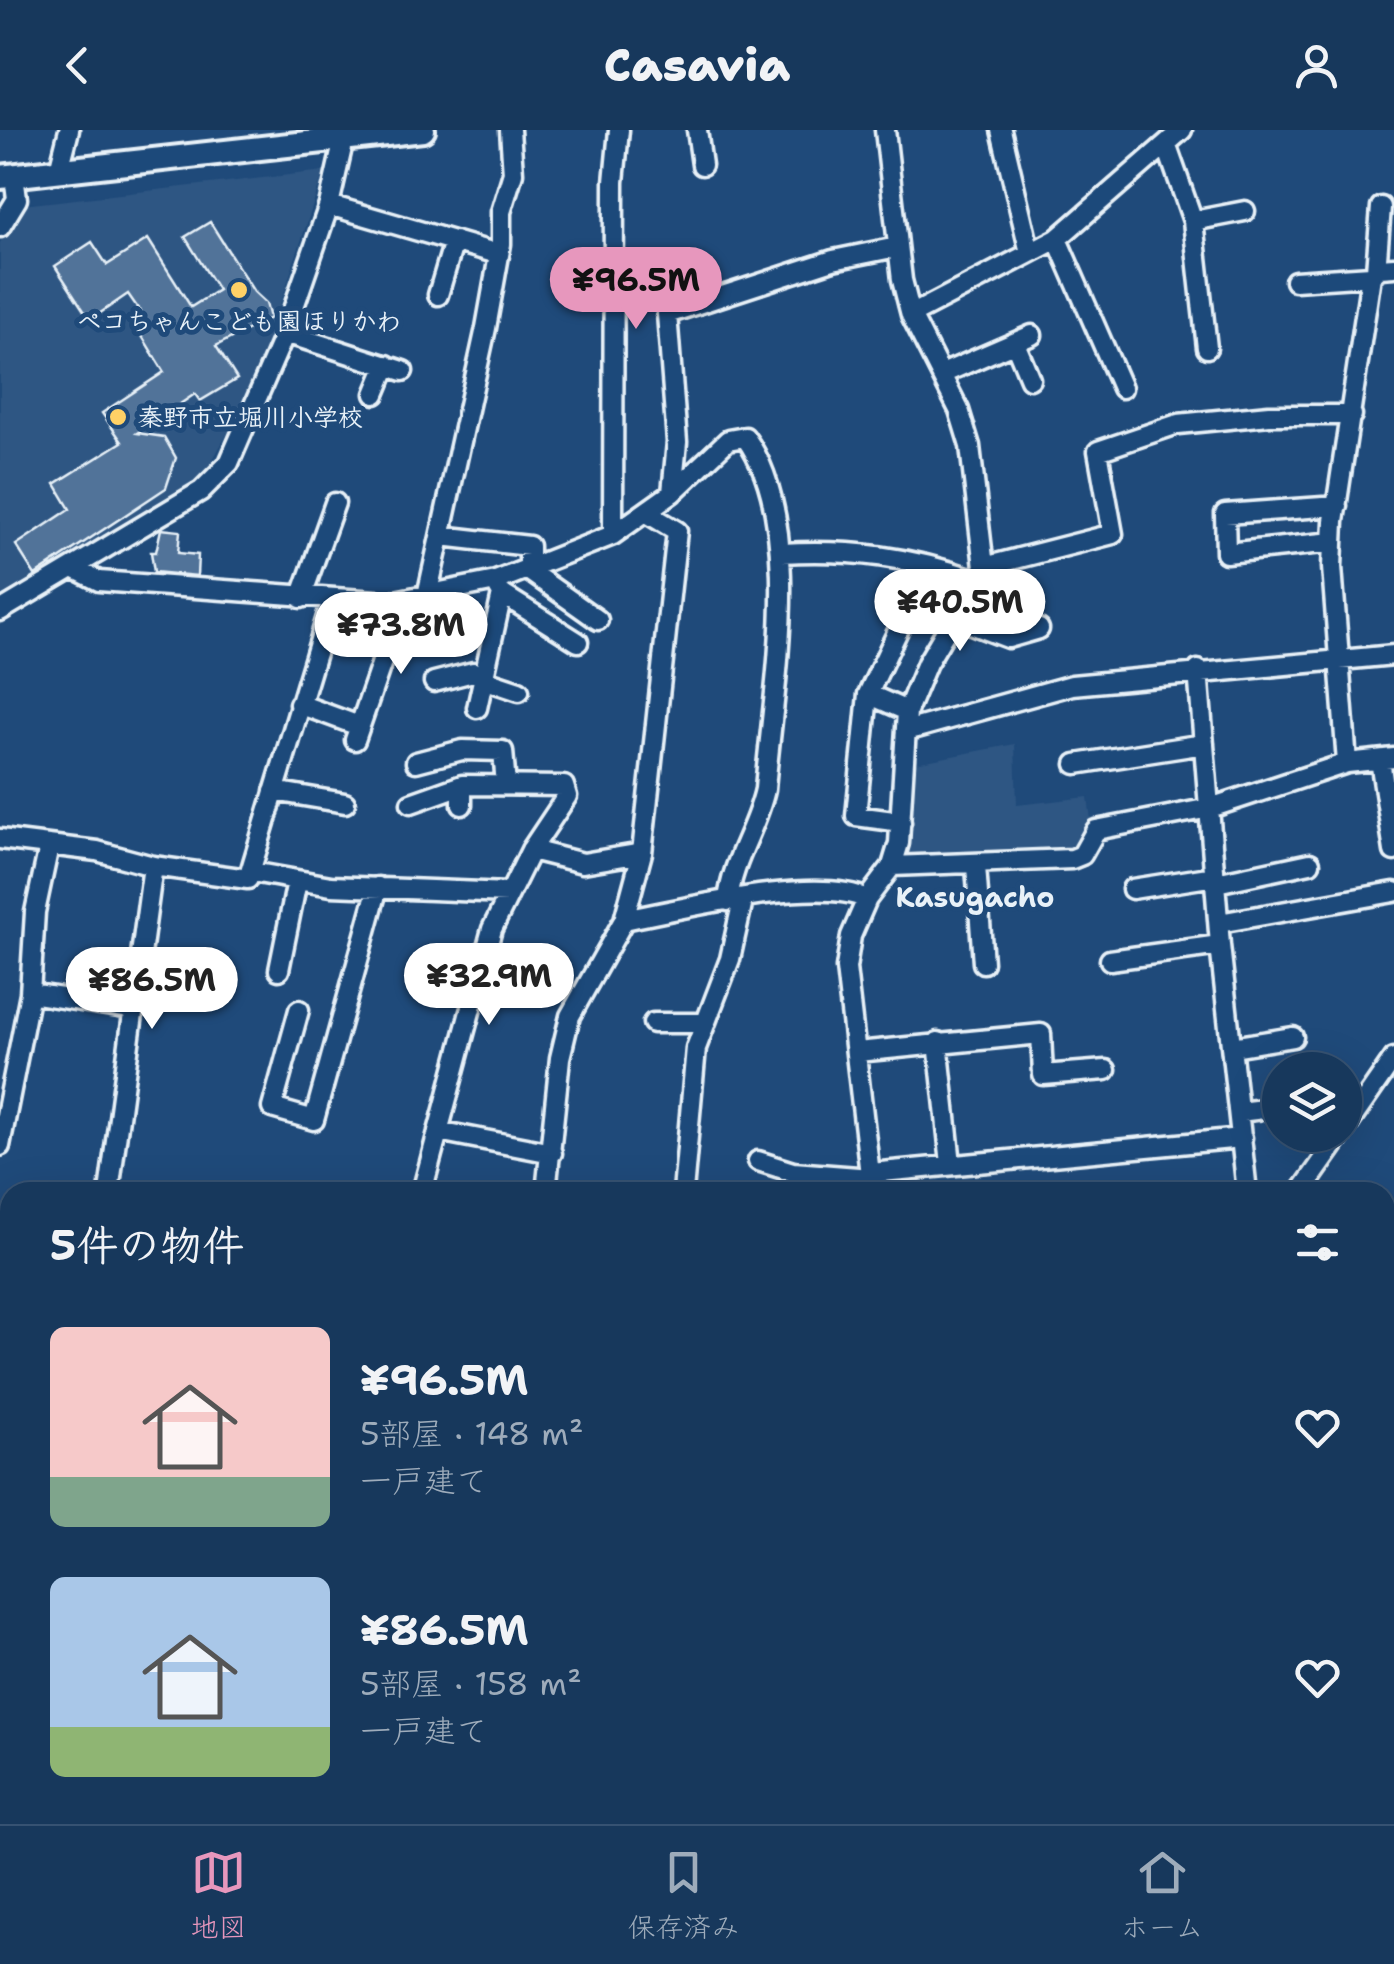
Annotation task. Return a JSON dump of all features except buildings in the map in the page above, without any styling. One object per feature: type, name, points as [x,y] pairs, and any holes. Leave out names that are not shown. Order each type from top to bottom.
[{"type":"main road","points":[[7,176],[345,135],[423,130]]},
{"type":"street","points":[[58,170],[68,130]]},
{"type":"street","points":[[427,596],[475,387],[498,254],[501,212],[513,173],[510,130]]},
{"type":"street","points":[[613,535],[614,182],[618,130]]},
{"type":"street","points":[[697,130],[702,166]]},
{"type":"street","points":[[871,1181],[846,968],[851,936],[867,899],[892,866],[902,822],[908,710],[980,573],[970,446],[942,374],[911,314],[897,247],[885,130]]},
{"type":"street","points":[[1001,130],[1030,253]]},
{"type":"street","points":[[911,314],[1057,238],[1182,130]]},
{"type":"street","points":[[0,611],[200,491],[219,475],[242,436],[285,333],[330,204],[345,135]]},
{"type":"street","points":[[1166,144],[1194,221],[1200,338]]},
{"type":"street","points":[[0,227],[17,199],[7,176]]},
{"type":"street","points":[[330,204],[498,254]]},
{"type":"street","points":[[1347,763],[1333,542],[1352,415],[1380,272],[1381,207]]},
{"type":"street","points":[[1194,221],[1245,211]]},
{"type":"street","points":[[1057,238],[1122,388]]},
{"type":"street","points":[[438,296],[454,241]]},
{"type":"street","points":[[672,494],[677,442],[667,314],[798,270],[897,247]]},
{"type":"street","points":[[1295,281],[1380,272]]},
{"type":"street","points":[[285,333],[395,368],[375,394]]},
{"type":"street","points":[[942,374],[1023,339],[1030,379]]},
{"type":"street","points":[[782,553],[871,552],[980,573],[1113,534],[1098,451],[1178,424],[1270,415],[1352,415]]},
{"type":"street","points":[[74,569],[99,580],[332,600],[403,601],[499,588],[613,535],[672,494],[728,440],[745,438],[769,491],[782,553],[765,788],[760,812],[730,885],[736,900],[730,958],[696,1048],[685,1182]]},
{"type":"street","points":[[302,598],[335,503]]},
{"type":"street","points":[[1333,542],[1226,553],[1224,514],[1337,506]]},
{"type":"street","points":[[548,1182],[560,1058],[570,1016],[624,920],[642,853],[677,531],[647,513]]},
{"type":"street","points":[[441,536],[529,546],[529,571]]},
{"type":"street","points":[[529,571],[598,620]]},
{"type":"street","points":[[499,588],[578,642]]},
{"type":"street","points":[[477,708],[499,588]]},
{"type":"street","points":[[0,839],[96,850],[153,866],[248,879],[332,600]]},
{"type":"street","points":[[902,822],[856,816],[868,694],[913,600],[956,613],[1008,638],[1039,629]]},
{"type":"street","points":[[299,704],[357,733],[403,601]]},
{"type":"street","points":[[906,731],[1072,685],[1198,670],[1394,655]]},
{"type":"street","points":[[1198,670],[1218,924],[1246,1182]]},
{"type":"street","points":[[434,682],[472,672],[518,691]]},
{"type":"street","points":[[868,694],[908,710]]},
{"type":"street","points":[[1076,764],[1204,744]]},
{"type":"street","points":[[416,763],[462,750],[503,752],[506,785]]},
{"type":"street","points":[[892,866],[1072,860],[1082,855],[1096,830],[1210,808],[1347,763],[1387,759],[1394,850]]},
{"type":"street","points":[[462,785],[462,805]]},
{"type":"street","points":[[411,803],[462,785],[564,786],[567,796],[508,894],[482,963],[425,1182]]},
{"type":"street","points":[[274,791],[345,804]]},
{"type":"street","points":[[0,1146],[30,993],[35,912],[49,846]]},
{"type":"street","points":[[532,850],[583,863],[642,853]]},
{"type":"street","points":[[1132,889],[1215,880],[1310,863]]},
{"type":"street","points":[[110,1182],[153,866]]},
{"type":"street","points":[[976,866],[984,963]]},
{"type":"street","points":[[252,872],[297,881],[508,894]]},
{"type":"street","points":[[297,881],[281,962],[302,958]]},
{"type":"street","points":[[298,1010],[272,1108],[314,1120],[378,887]]},
{"type":"street","points":[[624,920],[777,892],[855,893],[867,899]]},
{"type":"street","points":[[1218,924],[1394,892]]},
{"type":"street","points":[[1110,960],[1220,945]]},
{"type":"street","points":[[135,981],[189,992]]},
{"type":"street","points":[[30,993],[132,1009]]},
{"type":"street","points":[[653,1023],[703,1023]]},
{"type":"street","points":[[856,1052],[1040,1034],[1043,1075],[1106,1070]]},
{"type":"street","points":[[1232,1047],[1293,1037]]},
{"type":"street","points":[[938,1042],[951,1164]]},
{"type":"street","points":[[1362,1104],[1394,1058]]},
{"type":"street","points":[[1239,1112],[1262,1109]]},
{"type":"street","points":[[438,1131],[552,1153]]},
{"type":"street","points":[[758,1161],[792,1172],[871,1181],[951,1164],[1242,1138]]},
{"type":"street","points":[[1308,1182],[1329,1152]]},
{"type":"shaded area","name":"秦野市立堀川小学校","points":[[324,171],[253,388],[203,477],[0,596],[0,243],[23,205]]},
{"type":"shaded area","points":[[1015,744],[1017,805],[1088,797],[1092,828],[1080,852],[911,863],[903,856],[910,821],[910,764]]},
{"type":"place","name":"ペコちゃんこども園ほりかわ","points":[[239,290]]},
{"type":"place","name":"秦野市立堀川小学校","points":[[118,417]]},
{"type":"district","name":"Kasugacho","points":[[975,897]]}]
